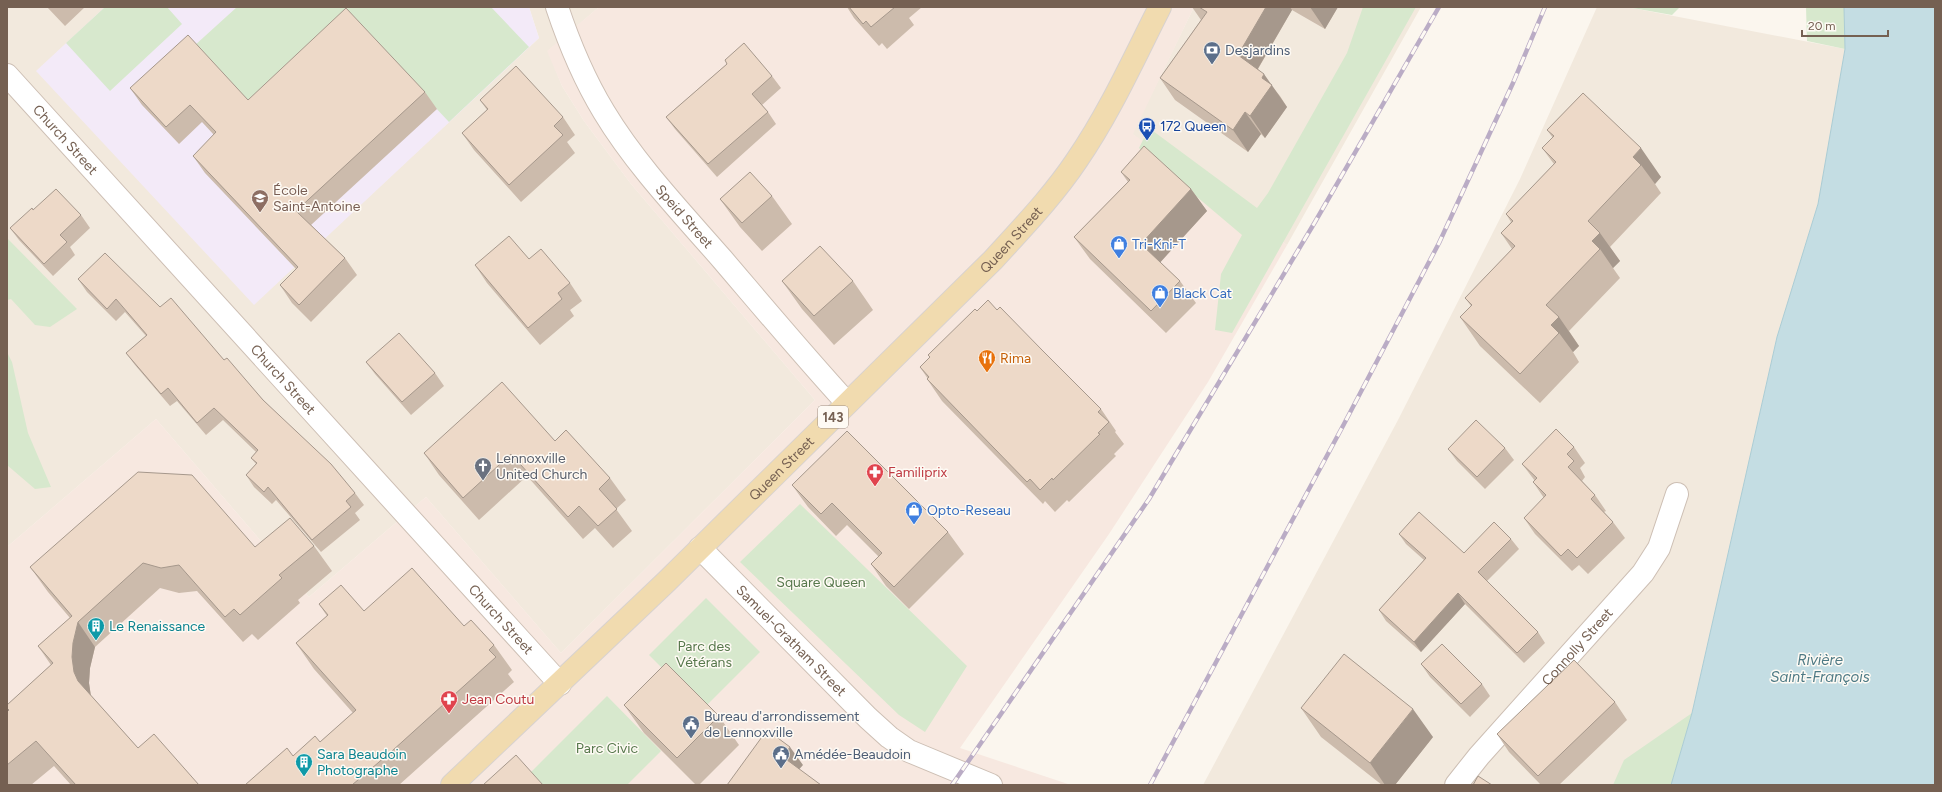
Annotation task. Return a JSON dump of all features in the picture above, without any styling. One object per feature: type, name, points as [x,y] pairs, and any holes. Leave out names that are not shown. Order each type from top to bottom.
[{"type":"main road","name":"Queen Street","points":[[452,785],[560,684],[993,260],[1052,195],[1077,160],[1097,128],[1160,7]]},
{"type":"street","name":"Speid Street","points":[[557,7],[568,39],[580,65],[604,113],[619,134],[659,185],[847,403]]},
{"type":"street","name":"Church Street","points":[[7,75],[560,684]]},
{"type":"street","name":"Connolly Street","points":[[1456,785],[1643,573],[1659,548],[1677,494]]},
{"type":"street","name":"Samuel-Gratham Street","points":[[700,548],[868,718],[889,737],[909,751],[991,785]]},
{"type":"shaded area","points":[[7,7],[105,7],[37,71],[254,304],[539,38],[529,7],[599,7],[548,51],[562,86],[584,121],[631,184],[815,400],[561,653],[426,497],[309,597],[156,419],[7,547]]},
{"type":"shaded area","name":"École Saint-Antoine","points":[[105,7],[529,7],[539,38],[254,305],[36,71]]},
{"type":"shaded area","points":[[599,7],[1194,7],[1133,134],[1287,245],[1208,382],[1109,534],[960,748],[1071,785],[7,785],[7,547],[156,419],[309,597],[426,497],[561,653],[815,400],[631,184],[584,121],[562,86],[547,51]]},
{"type":"shaded area","points":[[1194,7],[1421,7],[1287,245],[1132,134]]},
{"type":"shaded area","points":[[1597,7],[1627,7],[1845,49],[1818,204],[1777,337],[1692,713],[1671,785],[1203,785],[1398,420],[1520,179]]},
{"type":"green space","points":[[105,7],[167,7],[182,24],[110,91],[66,43]]},
{"type":"green space","points":[[237,7],[491,7],[529,47],[449,122],[358,25],[260,117],[194,46]]},
{"type":"green space","points":[[1363,7],[1416,7],[1232,333],[1215,330],[1221,274],[1242,235],[1139,148],[1149,128],[1257,208],[1268,193],[1347,53]]},
{"type":"green space","points":[[1627,7],[1680,7],[1672,15]]},
{"type":"green space","points":[[1806,7],[1844,7],[1845,49],[1807,41]]},
{"type":"green space","points":[[7,238],[77,309],[50,327],[35,325],[11,299],[7,300]]},
{"type":"green space","points":[[7,352],[12,362],[28,433],[51,487],[35,489],[7,465]]},
{"type":"green space","name":"Square Queen","points":[[800,504],[967,666],[925,732],[899,715],[740,562]]},
{"type":"green space","name":"Parc des Vétérans","points":[[706,598],[760,652],[703,709],[649,655]]},
{"type":"green space","name":"Parc Civic","points":[[607,696],[661,751],[627,785],[541,785],[530,773]]},
{"type":"green space","points":[[1692,713],[1671,785],[1613,785],[1624,760]]},
{"type":"water","name":"Rivière Saint-François","points":[[1844,7],[1935,7],[1935,785],[1671,785],[1692,713],[1777,337],[1818,204],[1845,49]]},
{"type":"building","points":[[849,7],[895,7],[871,27],[866,21],[863,24]]},
{"type":"building","points":[[1199,7],[1266,7],[1238,55],[1264,74],[1262,78],[1272,85],[1250,116],[1245,112],[1233,130],[1160,78],[1207,12]]},
{"type":"building","points":[[346,8],[425,92],[296,211],[345,258],[299,305],[280,285],[298,267],[193,156],[216,132],[190,105],[166,127],[130,88],[188,35],[248,100]]},
{"type":"building","points":[[744,43],[772,76],[752,94],[768,112],[708,164],[666,117],[727,64],[725,60]]},
{"type":"building","points":[[516,66],[563,117],[554,126],[563,135],[509,185],[462,133],[488,109],[480,100]]},
{"type":"building","points":[[1583,93],[1641,148],[1633,157],[1641,165],[1588,221],[1600,233],[1592,241],[1600,249],[1546,305],[1559,317],[1551,325],[1559,333],[1520,374],[1460,317],[1472,305],[1465,298],[1515,246],[1501,233],[1513,221],[1506,214],[1556,162],[1542,148],[1554,136],[1547,130]]},
{"type":"building","points":[[1144,146],[1191,189],[1141,244],[1180,281],[1151,311],[1074,237],[1130,180],[1121,172]]},
{"type":"building","points":[[750,172],[772,196],[742,223],[720,199]]},
{"type":"building","points":[[56,189],[81,215],[60,235],[67,242],[44,264],[10,228]]},
{"type":"building","points":[[509,236],[529,259],[541,249],[570,283],[558,293],[562,299],[528,328],[475,265]]},
{"type":"building","points":[[820,246],[853,281],[814,316],[782,281]]},
{"type":"building","points":[[105,253],[160,307],[171,298],[224,360],[227,358],[263,400],[331,464],[355,493],[346,501],[351,507],[312,540],[268,487],[264,492],[246,475],[257,463],[251,458],[258,450],[214,408],[197,423],[168,388],[161,394],[126,353],[147,335],[116,299],[107,309],[78,279]]},
{"type":"building","points":[[988,300],[997,310],[1000,307],[1101,409],[1098,412],[1109,422],[1098,433],[1100,434],[1053,480],[1052,478],[1040,490],[1030,479],[1027,482],[927,379],[929,377],[920,367],[930,357],[928,355],[975,309],[977,311]]},
{"type":"building","points":[[399,333],[435,373],[402,402],[366,362]]},
{"type":"building","name":"Lennoxville United Church","points":[[502,382],[555,441],[566,430],[610,478],[599,489],[617,509],[598,526],[579,506],[568,517],[511,454],[463,498],[424,453]]},
{"type":"building","points":[[1476,420],[1505,448],[1477,477],[1448,449]]},
{"type":"building","points":[[1556,429],[1574,447],[1567,454],[1574,461],[1568,467],[1595,495],[1591,499],[1613,522],[1577,558],[1568,549],[1561,556],[1524,518],[1546,495],[1533,482],[1537,478],[1522,464]]},
{"type":"building","points":[[847,431],[948,532],[894,587],[871,564],[882,553],[832,503],[821,514],[792,485]]},
{"type":"building","name":"Le Renaissance","points":[[138,472],[192,475],[255,547],[290,518],[314,546],[279,575],[282,578],[240,615],[234,609],[225,617],[179,565],[161,568],[143,563],[78,622],[73,643],[72,657],[74,672],[78,681],[138,748],[154,734],[199,785],[76,785],[36,741],[7,765],[7,712],[9,710],[7,705],[53,663],[38,646],[72,616],[30,567]]},
{"type":"building","points":[[1419,512],[1464,553],[1494,522],[1511,539],[1478,572],[1538,632],[1517,653],[1458,593],[1414,642],[1379,610],[1426,558],[1399,534]]},
{"type":"building","points":[[412,568],[464,626],[471,620],[494,645],[489,650],[496,657],[352,785],[245,785],[287,748],[293,756],[315,736],[320,742],[356,710],[296,643],[328,615],[319,604],[341,585],[364,611]]},
{"type":"building","points":[[1442,644],[1482,684],[1461,704],[1421,664]]},
{"type":"building","points":[[1344,654],[1413,709],[1370,763],[1301,708]]},
{"type":"building","points":[[1574,660],[1615,702],[1538,776],[1497,734]]},
{"type":"building","points":[[666,663],[719,716],[677,758],[624,705]]},
{"type":"building","points":[[767,730],[790,747],[783,757],[821,785],[727,785]]},
{"type":"building","points":[[516,755],[543,785],[483,785]]},
{"type":"building","points":[[1478,776],[1492,785],[1473,785]]},
{"type":"railway","points":[[952,785],[1149,499],[1315,222],[1439,7]]},
{"type":"railway","points":[[1150,785],[1344,424],[1439,243],[1513,83],[1545,7]]},
{"type":"place","name":"Desjardins","points":[[1212,65]]},
{"type":"place","name":"172 Queen","points":[[1147,141]]},
{"type":"place","name":"École Saint-Antoine","points":[[260,213]]},
{"type":"place","name":"Tri-Kni-T","points":[[1119,259]]},
{"type":"place","name":"Black Cat","points":[[1160,308]]},
{"type":"place","name":"Rima","points":[[987,373]]},
{"type":"place","name":"Lennoxville United Church","points":[[483,481]]},
{"type":"place","name":"Familiprix","points":[[875,487]]},
{"type":"place","name":"Opto-Reseau","points":[[914,525]]},
{"type":"place","name":"Le Renaissance","points":[[96,641]]},
{"type":"place","name":"Jean Coutu","points":[[449,714]]},
{"type":"place","name":"Bureau d'arrondissement de Lennoxville","points":[[691,739]]},
{"type":"place","name":"Amédée-Beaudoin","points":[[781,769]]},
{"type":"place","name":"Sara Beaudoin Photographe","points":[[304,777]]}]
